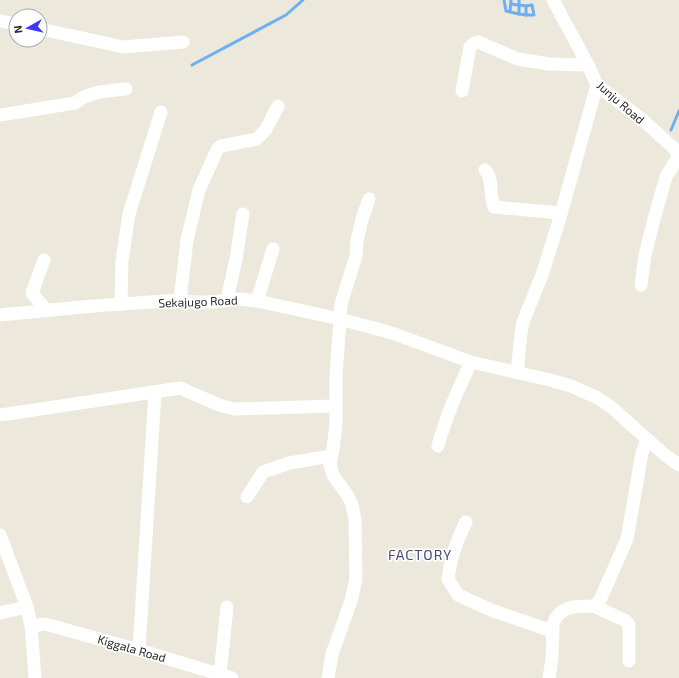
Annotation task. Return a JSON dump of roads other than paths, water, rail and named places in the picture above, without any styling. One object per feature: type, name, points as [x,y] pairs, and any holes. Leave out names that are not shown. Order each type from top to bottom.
[{"type":"street","name":"Junju Road","points":[[553,0],[588,65],[597,85],[644,121],[679,154]]},
{"type":"street","points":[[48,31],[124,47],[183,42]]},
{"type":"street","points":[[462,91],[470,47],[472,44],[478,42],[518,59],[549,64],[588,65]]},
{"type":"street","points":[[517,373],[521,333],[524,322],[542,275],[597,85]]},
{"type":"street","points":[[0,115],[75,103],[81,98],[97,92],[126,89]]},
{"type":"street","points":[[180,300],[187,240],[199,190],[217,150],[221,146],[257,139],[266,129],[278,106]]},
{"type":"street","points":[[121,304],[122,261],[129,214],[161,112]]},
{"type":"street","points":[[641,285],[646,255],[666,177],[679,154]]},
{"type":"street","points":[[485,170],[490,179],[494,207],[561,213]]},
{"type":"street","points":[[328,678],[332,654],[351,600],[356,579],[355,520],[352,505],[348,496],[332,475],[330,465],[334,439],[341,304],[356,256],[357,240],[369,200]]},
{"type":"street","points":[[227,300],[236,259],[243,214]]},
{"type":"street","points":[[257,301],[273,249]]},
{"type":"street","points":[[44,260],[32,293],[46,310]]},
{"type":"street","name":"Sekajugo Road","points":[[0,315],[180,300],[193,302],[215,302],[227,300],[257,301],[340,319],[392,333],[471,362],[571,386],[598,398],[611,407],[647,440],[679,465]]},
{"type":"street","points":[[438,446],[455,395],[471,362]]},
{"type":"street","points":[[0,415],[180,388],[219,405],[234,409],[335,406]]},
{"type":"street","points":[[138,650],[155,392]]},
{"type":"street","points":[[594,606],[600,600],[627,538],[642,453],[647,440]]},
{"type":"street","points":[[247,497],[263,472],[289,463],[331,456]]},
{"type":"street","points":[[466,522],[456,541],[450,562],[448,579],[458,595],[491,610],[552,632]]},
{"type":"street","points":[[0,535],[28,607],[35,678]]},
{"type":"street","points":[[549,678],[552,659],[552,632],[555,618],[561,612],[573,607],[594,606],[626,621],[629,624],[629,661]]},
{"type":"street","points":[[0,613],[28,607]]},
{"type":"street","points":[[226,676],[227,607]]},
{"type":"street","name":"Kiggala Road","points":[[31,626],[45,624],[226,676]]},
{"type":"waterway","points":[[192,65],[286,15],[303,0]]},
{"type":"waterway","points":[[504,0],[506,11],[519,14],[519,0]]},
{"type":"waterway","points":[[510,11],[511,0]]},
{"type":"waterway","points":[[511,4],[526,6],[526,15],[519,14]]},
{"type":"waterway","points":[[526,6],[532,5],[534,15],[526,15]]},
{"type":"waterway","points":[[671,130],[679,111]]},
{"type":"district","name":"FACTORY","points":[[420,554]]}]
